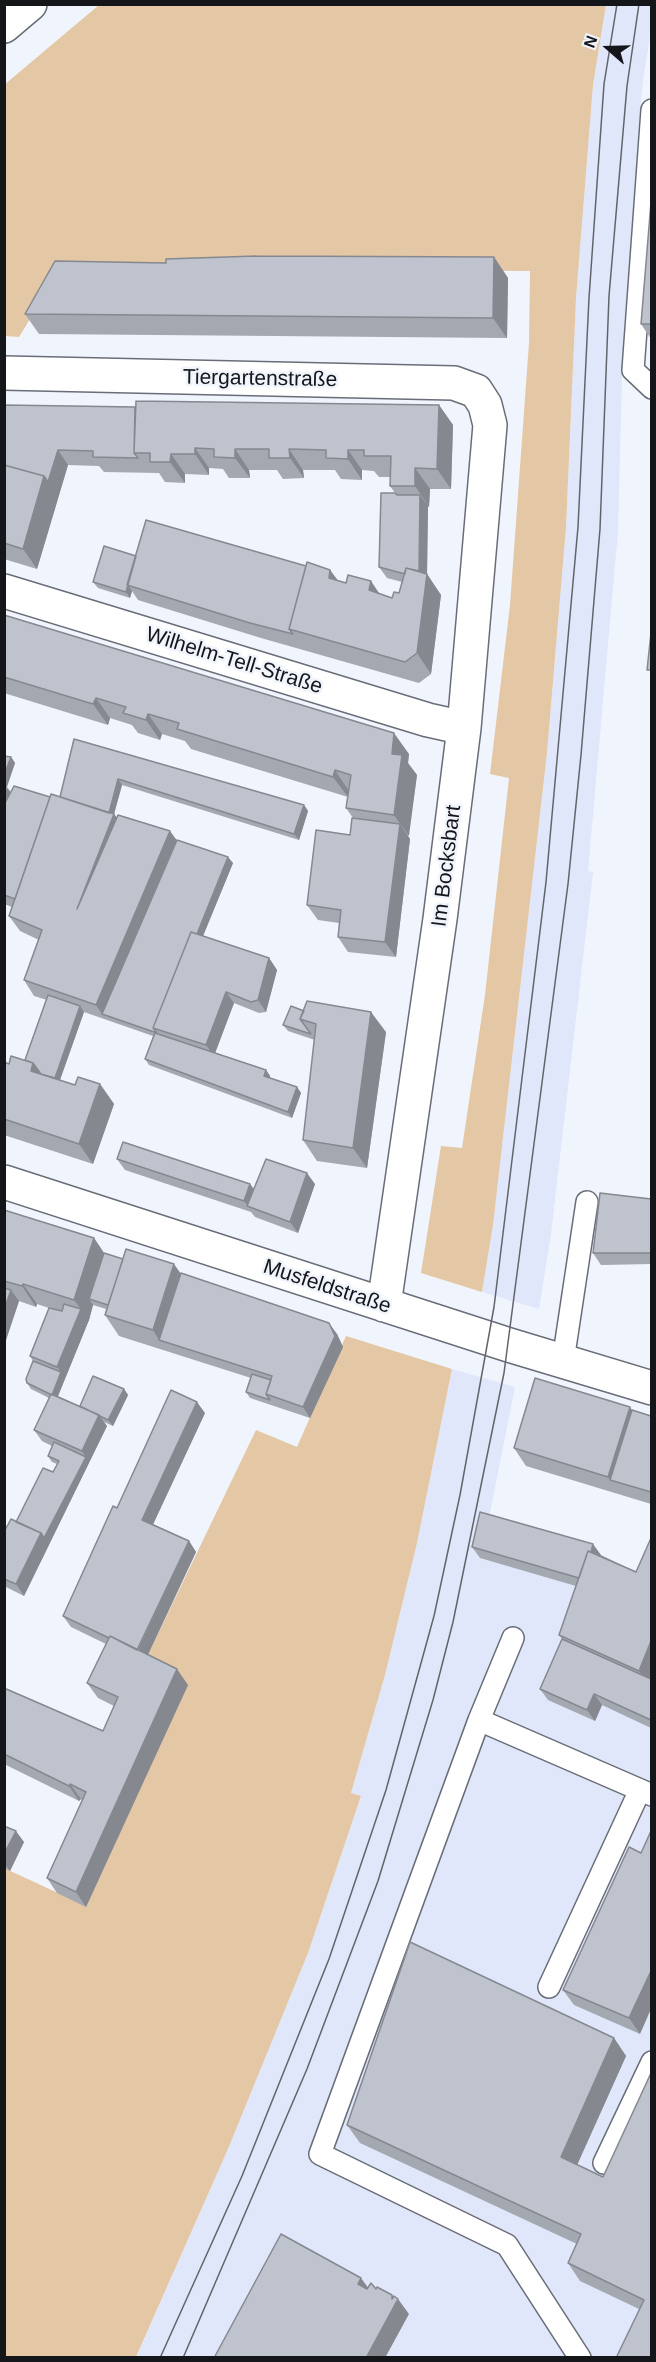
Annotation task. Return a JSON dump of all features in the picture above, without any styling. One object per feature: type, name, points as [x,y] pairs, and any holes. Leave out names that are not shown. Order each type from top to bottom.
[{"type":"street","points":[[4,26],[30,4]]},
{"type":"street","name":"Tiergartenstraße","points":[[4,374],[454,382],[476,391],[485,405],[490,425]]},
{"type":"street","name":"Im Bocksbart","points":[[384,1305],[440,919],[464,728],[490,425]]},
{"type":"street","name":"Wilhelm-Tell-Straße","points":[[4,591],[428,720],[464,728]]},
{"type":"street","name":"Musfeldstraße","points":[[4,1182],[384,1305],[651,1388]]},
{"type":"lane","points":[[651,110],[633,370],[651,388]]},
{"type":"lane","points":[[563,1361],[587,1202]]},
{"type":"lane","points":[[513,1638],[479,1720],[320,2154],[507,2244],[580,2358]]},
{"type":"lane","points":[[479,1720],[646,1792],[549,1987]]},
{"type":"lane","points":[[604,2163],[651,2062]]},
{"type":"shaded area","points":[[99,5],[606,5],[593,85],[576,298],[566,527],[547,753],[493,1225],[482,1292],[421,1273],[441,1146],[462,1148],[485,995],[509,778],[490,774],[510,605],[529,343],[530,271],[61,268],[19,337],[5,336],[4,85]]},
{"type":"shaded area","points":[[606,5],[651,5],[651,29],[642,88],[623,341],[618,531],[588,871],[593,872],[551,1234],[539,1309],[482,1292],[493,1225],[547,753],[566,527],[576,298],[593,85]]},
{"type":"shaded area","points":[[346,1336],[452,1369],[417,1543],[385,1675],[351,1793],[361,1796],[308,1953],[228,2149],[136,2357],[5,2357],[4,1868],[86,1906],[187,1685],[144,1663],[256,1430],[297,1447]]},
{"type":"shaded area","points":[[452,1369],[515,1387],[488,1523],[601,1555],[598,1566],[651,1687],[651,2357],[136,2358],[228,2149],[308,1953],[361,1797],[351,1793],[385,1675],[417,1543]]},
{"type":"building","points":[[651,202],[651,324],[641,324]]},
{"type":"building","points":[[256,256],[494,257],[493,318],[25,314],[55,261],[166,263],[166,259]]},
{"type":"building","points":[[136,401],[439,405],[437,469],[415,468],[415,486],[390,486],[391,456],[364,456],[364,450],[348,450],[348,459],[326,458],[326,450],[289,449],[290,458],[269,458],[269,449],[235,449],[235,458],[214,457],[214,449],[195,448],[195,454],[171,454],[170,462],[150,462],[150,453],[134,453]]},
{"type":"building","points":[[4,405],[135,407],[134,453],[138,458],[93,457],[93,451],[58,450],[48,482],[44,476],[4,465]]},
{"type":"building","points":[[4,465],[44,476],[23,549],[4,543]]},
{"type":"building","points":[[381,493],[420,495],[419,571],[406,568],[405,574],[379,567]]},
{"type":"building","points":[[146,520],[306,566],[289,629],[293,634],[127,585]]},
{"type":"building","points":[[104,546],[136,556],[126,592],[93,582]]},
{"type":"building","points":[[307,562],[330,570],[329,578],[346,583],[348,575],[371,581],[369,590],[392,598],[394,592],[399,593],[406,568],[427,574],[417,653],[405,662],[289,629]]},
{"type":"building","points":[[4,615],[394,733],[392,754],[402,755],[394,815],[346,808],[351,775],[335,770],[333,777],[177,729],[179,723],[148,714],[146,720],[123,713],[126,707],[96,698],[93,704],[4,677]]},
{"type":"building","points":[[651,633],[651,670],[647,670]]},
{"type":"building","points":[[74,739],[304,805],[294,834],[118,779],[109,813],[60,797]]},
{"type":"building","points":[[4,756],[11,757],[4,775]]},
{"type":"building","points":[[14,786],[50,797],[15,899],[4,895],[4,805]]},
{"type":"building","points":[[51,794],[114,814],[77,909],[118,815],[170,831],[96,1005],[24,980],[42,930],[9,916]]},
{"type":"building","points":[[352,818],[400,824],[385,942],[338,937],[341,910],[307,905],[316,830],[350,835]]},
{"type":"building","points":[[177,840],[228,857],[197,934],[191,932],[153,1028],[157,1033],[102,1014]]},
{"type":"building","points":[[191,932],[269,958],[258,1000],[251,1002],[226,992],[206,1045],[153,1028]]},
{"type":"building","points":[[48,995],[80,1006],[55,1078],[41,1074],[33,1063],[25,1060]]},
{"type":"building","points":[[307,1001],[371,1012],[353,1148],[303,1140],[316,1024],[300,1019]]},
{"type":"building","points":[[291,1006],[304,1011],[300,1019],[311,1034],[283,1025]]},
{"type":"building","points":[[155,1033],[266,1070],[264,1076],[297,1087],[288,1112],[145,1059]]},
{"type":"building","points":[[11,1056],[33,1063],[31,1071],[75,1085],[78,1077],[100,1084],[79,1144],[4,1119],[4,1062],[9,1064]]},
{"type":"building","points":[[123,1142],[250,1184],[244,1201],[117,1159]]},
{"type":"building","points":[[266,1159],[307,1173],[290,1222],[247,1206]]},
{"type":"building","points":[[600,1193],[651,1199],[651,1253],[593,1253]]},
{"type":"building","points":[[4,1210],[94,1238],[74,1300],[23,1284],[22,1286],[4,1281]]},
{"type":"building","points":[[126,1249],[174,1264],[153,1330],[105,1315]]},
{"type":"building","points":[[104,1253],[123,1259],[108,1305],[89,1299]]},
{"type":"building","points":[[181,1273],[329,1323],[335,1336],[303,1407],[266,1394],[272,1376],[159,1340]]},
{"type":"building","points":[[4,1288],[11,1290],[4,1310]]},
{"type":"building","points":[[64,1304],[81,1309],[57,1367],[30,1356],[49,1308],[62,1311]]},
{"type":"building","points":[[33,1361],[61,1372],[52,1395],[27,1383],[26,1379]]},
{"type":"building","points":[[252,1374],[271,1380],[266,1394],[270,1400],[246,1392]]},
{"type":"building","points":[[93,1376],[124,1389],[108,1420],[80,1406]]},
{"type":"building","points":[[535,1378],[630,1407],[608,1477],[514,1448]]},
{"type":"building","points":[[171,1390],[197,1402],[142,1520],[189,1541],[137,1650],[63,1616],[113,1506],[117,1508]]},
{"type":"building","points":[[51,1394],[99,1415],[82,1451],[34,1430]]},
{"type":"building","points":[[632,1410],[651,1416],[651,1492],[610,1480]]},
{"type":"building","points":[[54,1442],[86,1457],[44,1538],[41,1533],[16,1522],[43,1468],[53,1472],[59,1461],[48,1456]]},
{"type":"building","points":[[480,1512],[593,1544],[591,1552],[588,1551],[579,1578],[472,1547]]},
{"type":"building","points":[[11,1519],[41,1533],[16,1584],[4,1579],[4,1532]]},
{"type":"building","points":[[651,1538],[651,1641],[639,1671],[559,1635],[588,1551],[636,1572]]},
{"type":"building","points":[[110,1636],[177,1669],[76,1892],[47,1878],[86,1792],[4,1754],[4,1688],[103,1731],[118,1697],[87,1683]]},
{"type":"building","points":[[562,1639],[651,1679],[651,1720],[594,1694],[587,1710],[540,1689]]},
{"type":"building","points":[[4,1826],[16,1831],[4,1854]]},
{"type":"building","points":[[651,1831],[651,1971],[629,2018],[563,1990],[629,1847],[641,1853]]},
{"type":"building","points":[[410,1942],[614,2038],[561,2157],[603,2177],[651,2073],[651,2358],[616,2358],[644,2300],[568,2263],[581,2234],[347,2125]]},
{"type":"building","points":[[281,2234],[361,2278],[358,2284],[367,2289],[371,2283],[376,2289],[377,2287],[392,2295],[392,2299],[394,2296],[398,2299],[366,2358],[214,2358]]},
{"type":"tram line","points":[[160,2358],[242,2176],[329,1959],[386,1790],[434,1616],[460,1495],[494,1307],[546,882],[578,527],[589,298],[604,84],[617,4]]},
{"type":"tram line","points":[[183,2358],[307,2069],[378,1881],[433,1700],[453,1622],[504,1373],[568,884],[581,755],[600,529],[609,296],[627,86],[639,4]]}]
